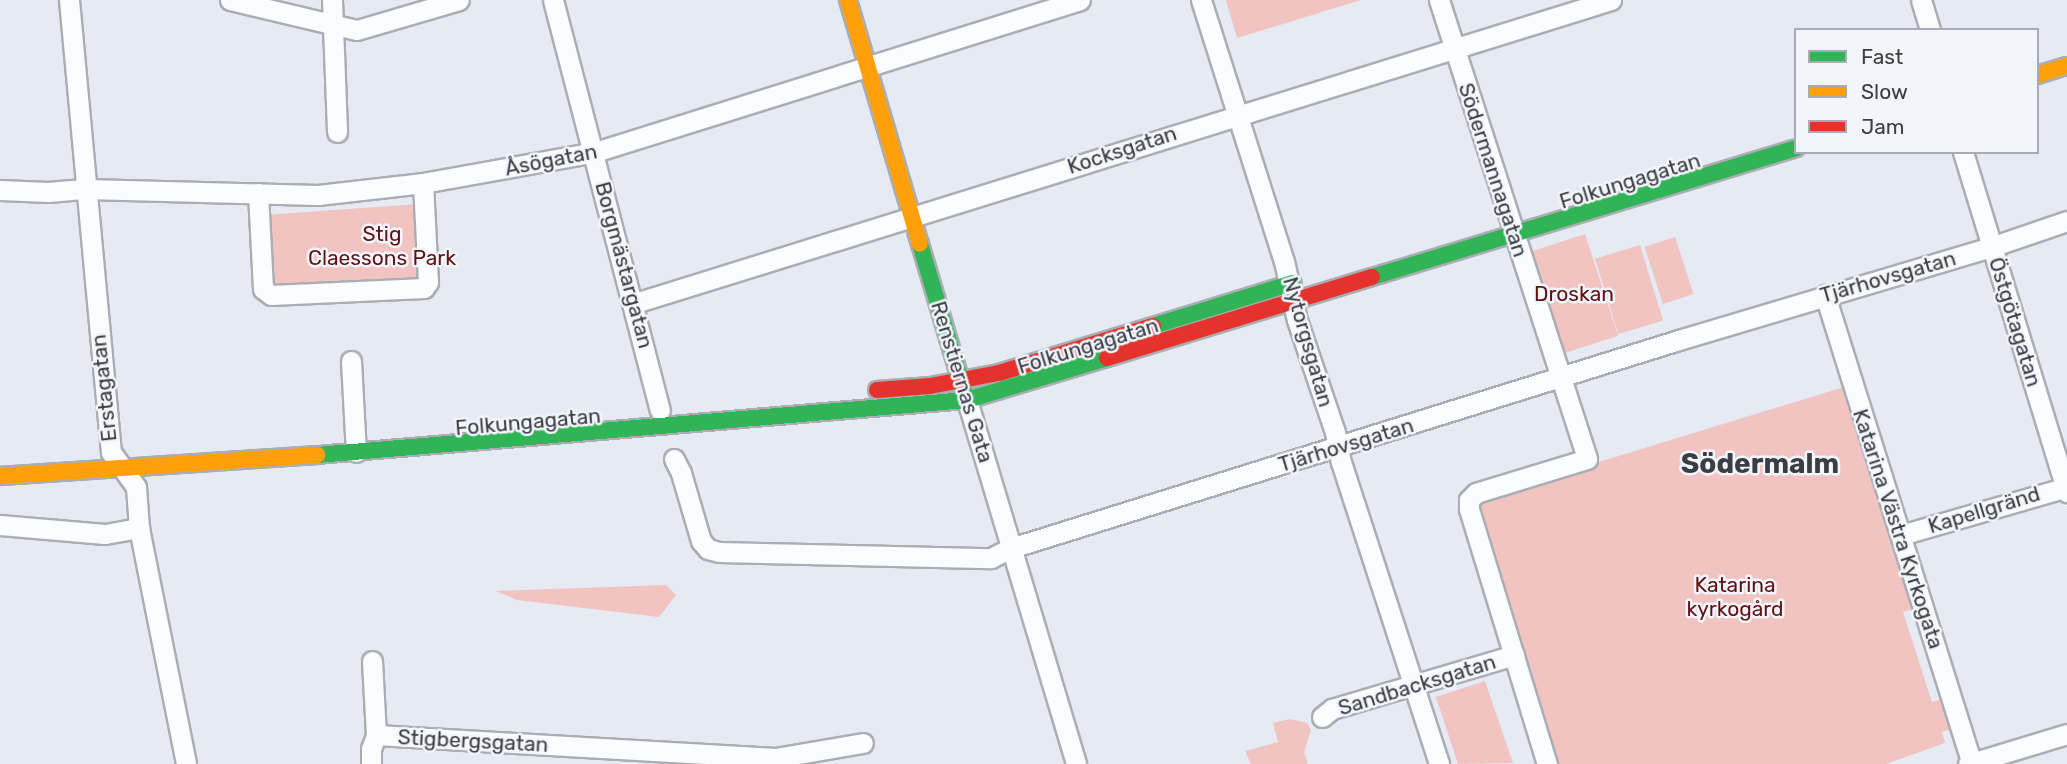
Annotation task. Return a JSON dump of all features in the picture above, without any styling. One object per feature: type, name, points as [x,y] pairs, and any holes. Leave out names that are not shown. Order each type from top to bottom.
[{"type":"street","name":"Erstagatan","points":[[69,0],[110,452],[136,487],[139,528],[186,764]]},
{"type":"street","points":[[230,0],[357,30],[459,0]]},
{"type":"street","points":[[332,0],[337,132]]},
{"type":"street","name":"Borgmästargatan","points":[[553,0],[635,303],[660,410]]},
{"type":"street","name":"Renstiernas Gata","points":[[848,0],[1076,764]]},
{"type":"street","name":"Åsögatan","points":[[0,190],[341,194],[423,183],[595,152],[868,69],[1080,0]]},
{"type":"street","name":"Nytorgsgatan","points":[[1201,0],[1297,287],[1338,448],[1439,764]]},
{"type":"street","name":"Södermannagatan","points":[[1438,0],[1587,459],[1476,493],[1469,500],[1469,509],[1514,655]]},
{"type":"street","name":"Kocksgatan","points":[[635,303],[1611,0]]},
{"type":"street","points":[[1921,0],[1929,28]]},
{"type":"street","points":[[2039,74],[2067,66]]},
{"type":"street","points":[[1734,149],[1783,134]]},
{"type":"street","name":"Folkungagatan","points":[[0,476],[964,391],[999,373],[1794,149]]},
{"type":"street","name":"Östgötagatan","points":[[1964,154],[2067,489]]},
{"type":"street","name":"Folkungagatan","points":[[1383,256],[1512,226],[1569,200],[1712,156]]},
{"type":"street","points":[[258,194],[263,289],[271,295],[424,288],[428,282],[423,183]]},
{"type":"street","name":"Tjärhovsgatan","points":[[674,459],[681,472],[701,541],[708,549],[719,552],[991,558],[1011,548],[1825,295],[1991,247],[2067,221]]},
{"type":"street","name":"Katarina Västra Kyrkogata","points":[[1825,295],[1970,763]]},
{"type":"street","points":[[351,361],[356,444]]},
{"type":"street","name":"Folkungagatan","points":[[862,392],[964,391]]},
{"type":"street","name":"Folkungagatan","points":[[330,437],[356,444],[778,399]]},
{"type":"street","points":[[0,461],[299,439]]},
{"type":"street","name":"Kapellgränd","points":[[1901,535],[2067,489]]},
{"type":"street","points":[[0,525],[105,534],[139,528]]},
{"type":"street","points":[[1514,655],[1547,764]]},
{"type":"street","name":"Sandbacksgatan","points":[[1322,717],[1332,709],[1514,655]]},
{"type":"street","points":[[371,764],[371,749],[376,735],[372,661]]},
{"type":"street","points":[[1970,763],[2067,734]]},
{"type":"street","name":"Stigbergsgatan","points":[[376,735],[775,758],[863,743]]},
{"type":"green space","points":[[1226,0],[1361,0],[1237,38]]},
{"type":"green space","name":"Stig Claessons Park","points":[[418,204],[423,274],[417,282],[274,289],[267,283],[264,215]]},
{"type":"green space","name":"Droskan","points":[[1585,234],[1618,336],[1563,354],[1530,252]]},
{"type":"green space","points":[[1675,237],[1694,294],[1663,304],[1645,247]]},
{"type":"green space","points":[[1640,245],[1663,321],[1618,334],[1595,259]]},
{"type":"green space","name":"Katarina kyrkogård","points":[[1844,387],[1914,609],[1903,612],[1932,702],[1942,699],[1952,729],[1942,732],[1945,743],[1886,764],[1555,764],[1476,505],[1478,499]]},
{"type":"green space","points":[[666,585],[676,595],[659,617],[517,600],[496,591]]},
{"type":"green space","points":[[1485,681],[1513,763],[1458,764],[1436,697]]},
{"type":"green space","points":[[1290,719],[1307,723],[1311,730],[1304,752],[1308,764],[1251,764],[1245,751],[1278,742],[1273,723]]},
{"type":"traffic: fast","points":[[1372,277],[1794,149]]},
{"type":"traffic: fast","points":[[920,244],[966,398]]},
{"type":"traffic: fast","points":[[1153,326],[1293,283]]},
{"type":"traffic: fast","points":[[317,455],[967,400],[1107,358]]},
{"type":"traffic: slow","points":[[848,0],[920,244]]},
{"type":"traffic: slow","points":[[2039,74],[2067,66]]},
{"type":"traffic: slow","points":[[0,476],[317,455]]},
{"type":"traffic: jam","points":[[1107,358],[1372,277]]},
{"type":"traffic: jam","points":[[877,390],[930,386],[999,373],[1153,326]]},
{"type":"district","name":"Södermalm","points":[[1760,464]]}]
